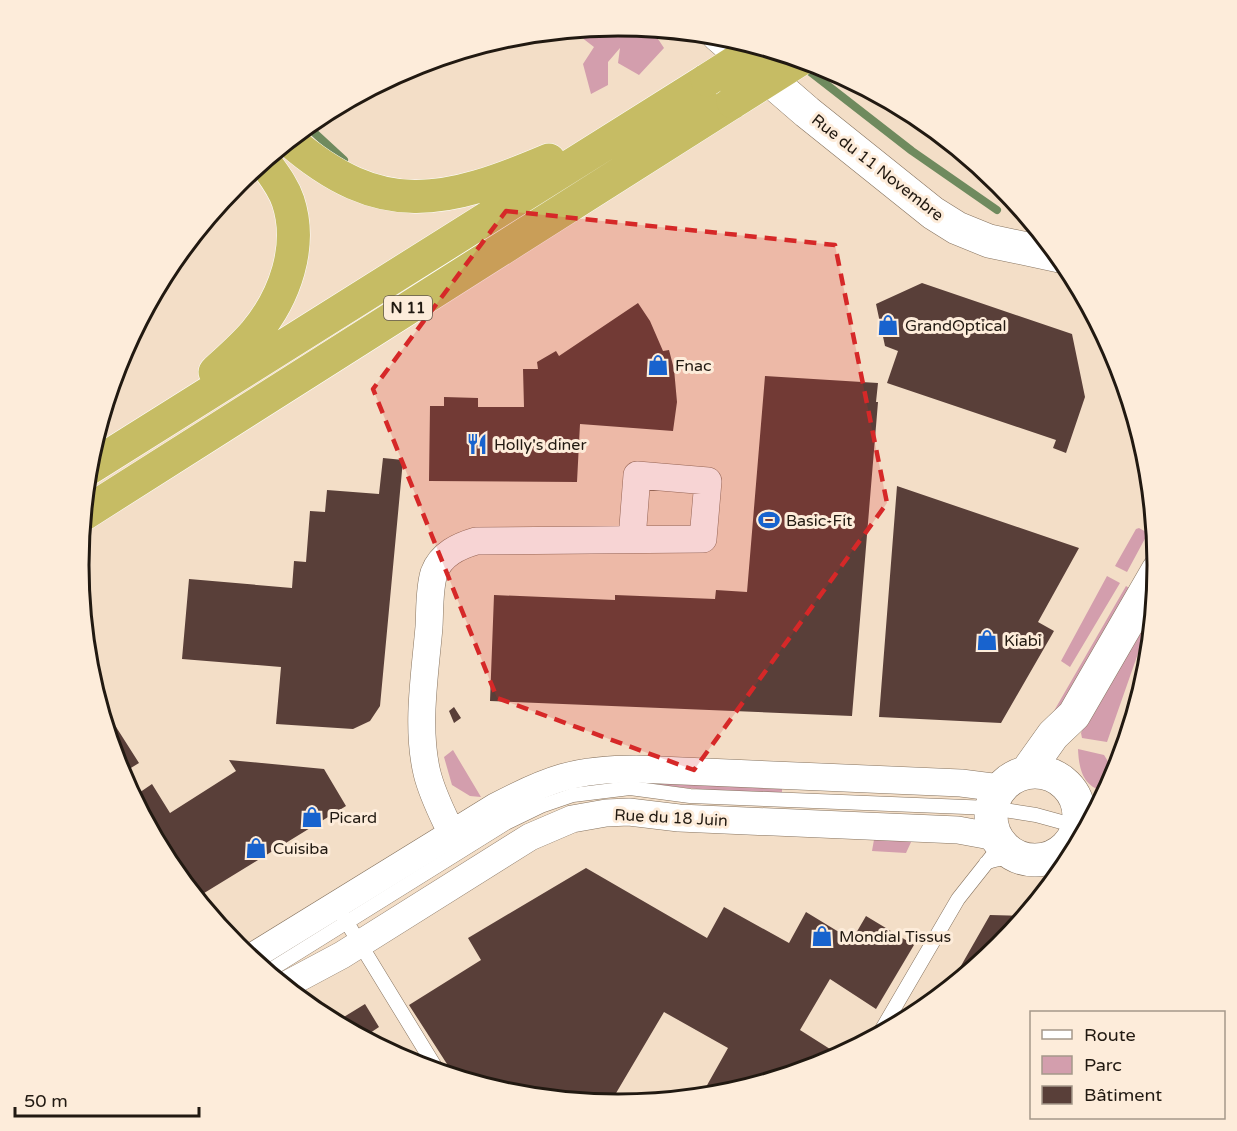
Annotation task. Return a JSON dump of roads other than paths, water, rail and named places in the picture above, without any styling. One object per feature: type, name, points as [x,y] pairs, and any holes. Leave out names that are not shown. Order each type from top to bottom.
[{"type":"highway","name":"N 11","points":[[99,462],[750,53]]},
{"type":"highway","name":"N 11","points":[[93,509],[792,65]]},
{"type":"highway","points":[[295,146],[309,158],[363,188],[395,196],[426,197],[454,193],[515,174],[642,121]]},
{"type":"highway","points":[[154,428],[254,334],[275,303],[283,286],[291,263],[294,232],[282,187],[268,167]]},
{"type":"street","name":"Rue du 11 Novembre","points":[[734,49],[807,112],[933,213],[957,228],[990,241],[1046,253]]},
{"type":"street","points":[[471,840],[434,795],[426,773],[422,714],[434,572],[449,553],[476,541],[632,539]]},
{"type":"street","points":[[1070,842],[1055,855],[1042,860],[1026,860],[1000,845],[999,818],[1053,735],[1074,715],[1147,588]]},
{"type":"street","points":[[1074,715],[1067,786],[1074,795],[1082,820]]},
{"type":"street","name":"Rue du 18 Juin","points":[[289,981],[347,924],[471,840],[533,786],[577,773],[606,769],[961,783],[999,818]]},
{"type":"street","points":[[999,818],[1040,772],[1094,797]]},
{"type":"street","name":"Rue du 18 Juin","points":[[259,955],[347,924],[471,840],[530,837],[565,821],[606,813],[629,812],[679,818],[958,830],[999,818]]},
{"type":"lane","points":[[886,1022],[958,899],[999,818],[1036,815],[1081,823]]},
{"type":"lane","points":[[274,968],[347,924],[431,1061]]},
{"type":"waterway","points":[[811,72],[912,151],[997,210]]},
{"type":"waterway","points":[[314,132],[344,160]]},
{"type":"place","name":"GrandOptical","points":[[888,325]]},
{"type":"place","name":"Fnac","points":[[658,365]]},
{"type":"place","name":"Holly's diner","points":[[477,444]]},
{"type":"place","name":"Basic-Fit","points":[[769,520]]},
{"type":"place","name":"Kiabi","points":[[987,640]]},
{"type":"place","name":"Picard","points":[[312,817]]},
{"type":"place","name":"Cuisiba","points":[[256,848]]},
{"type":"place","name":"Mondial Tissus","points":[[822,936]]}]
